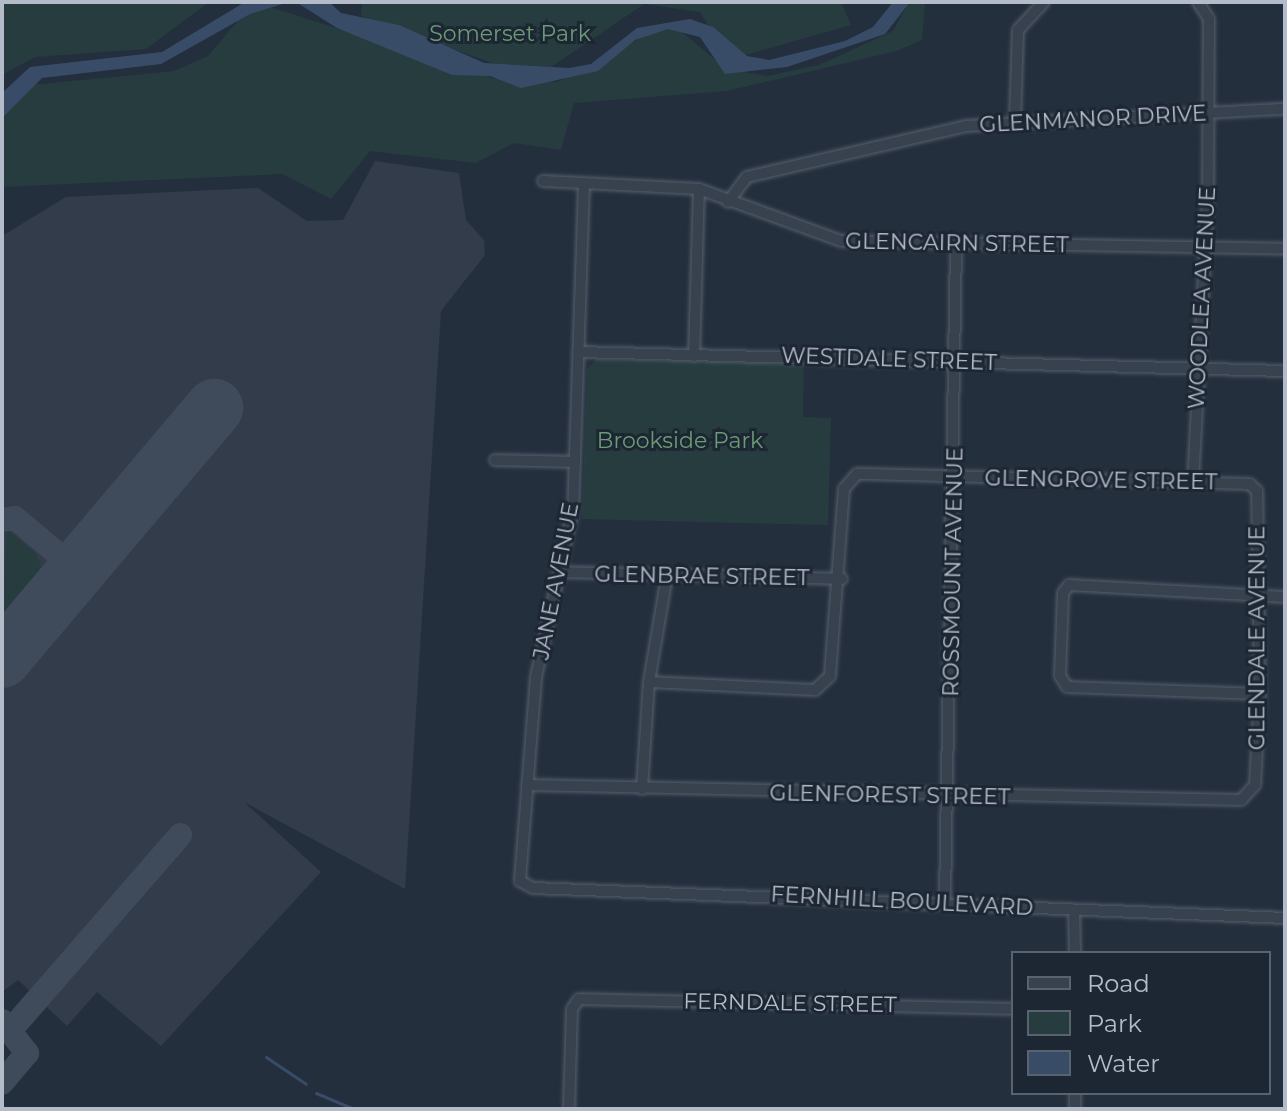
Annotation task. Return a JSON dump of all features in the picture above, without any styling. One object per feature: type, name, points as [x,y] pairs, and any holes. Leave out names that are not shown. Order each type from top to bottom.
[{"type":"street","points":[[1015,121],[1018,30],[1044,2]]},
{"type":"street","name":"WOODLEA AVENUE","points":[[1193,483],[1200,365],[1209,19],[1198,2]]},
{"type":"street","name":"GLENMANOR DRIVE","points":[[728,202],[747,177],[1015,121],[1285,109]]},
{"type":"street","name":"GLENCAIRN STREET","points":[[543,181],[699,189],[841,241],[1285,249]]},
{"type":"street","name":"JANE AVENUE","points":[[520,881],[536,677],[561,572],[575,462],[584,184]]},
{"type":"street","points":[[694,356],[699,189]]},
{"type":"street","name":"ROSSMOUNT AVENUE","points":[[945,901],[957,477],[954,363],[956,242]]},
{"type":"street","name":"WESTDALE STREET","points":[[578,352],[954,363],[1200,365],[1283,371]]},
{"type":"street","points":[[495,460],[575,462]]},
{"type":"street","name":"GLENGROVE STREET","points":[[842,579],[844,489],[857,474],[1250,484]]},
{"type":"street","name":"GLENDALE AVENUE","points":[[1250,484],[1257,491],[1261,591],[1260,694],[1252,794]]},
{"type":"street","name":"GLENBRAE STREET","points":[[561,572],[842,579]]},
{"type":"street","points":[[642,789],[649,682],[667,576]]},
{"type":"street","points":[[649,682],[815,690],[837,654],[842,579]]},
{"type":"street","points":[[1260,694],[1067,687],[1060,676],[1063,593],[1069,585],[1261,591],[1285,597]]},
{"type":"street","name":"GLENFOREST STREET","points":[[527,785],[948,797],[1252,794]]},
{"type":"street","name":"FERNHILL BOULEVARD","points":[[520,881],[533,888],[945,901],[1074,910],[1285,918]]},
{"type":"street","points":[[1074,910],[1075,951]]},
{"type":"street","name":"FERNDALE STREET","points":[[569,1109],[572,1009],[586,998],[1011,1009]]},
{"type":"shaded area","points":[[375,161],[459,173],[466,220],[484,240],[485,255],[441,311],[405,889],[244,802],[321,872],[161,1046],[97,992],[67,1026],[18,980],[2,992],[2,236],[66,197],[258,188],[307,221],[343,220]]},
{"type":"green space","points":[[2,2],[209,2],[146,49],[35,57],[2,75]]},
{"type":"green space","name":"Somerset Park","points":[[362,2],[841,2],[851,25],[738,57],[723,50],[700,12],[644,4],[551,67],[498,65],[361,16]]},
{"type":"green space","points":[[909,2],[925,2],[922,40],[897,51],[727,91],[574,103],[561,150],[514,143],[476,163],[370,151],[331,199],[282,174],[2,187],[2,108],[32,85],[174,71],[208,56],[241,17],[270,7],[496,79],[558,82],[670,22],[726,69],[767,76],[819,65],[893,31]]},
{"type":"green space","name":"Brookside Park","points":[[596,359],[804,364],[803,417],[831,418],[828,525],[582,519],[587,369]]},
{"type":"green space","points":[[7,529],[36,554],[44,574],[2,623]]},
{"type":"water","points":[[245,2],[289,2],[250,14],[161,64],[42,78],[2,118],[2,93],[30,67],[162,52]]},
{"type":"water","points":[[296,2],[329,2],[341,13],[399,25],[484,63],[569,68],[591,64],[637,28],[690,19],[713,27],[747,56],[769,60],[845,41],[873,27],[893,2],[910,2],[885,34],[787,67],[725,74],[700,37],[668,29],[635,40],[598,71],[521,88],[490,76],[452,75],[337,28]]},
{"type":"waterway","points":[[266,1057],[306,1084]]},
{"type":"waterway","points":[[316,1093],[354,1109]]},
{"type":"taxiway","points":[[2,520],[15,518],[58,554],[72,578]]},
{"type":"taxiway","points":[[9,1032],[180,835]]},
{"type":"taxiway","points":[[2,1021],[27,1053],[2,1083]]},
{"type":"runway","points":[[2,659],[214,408]]}]
